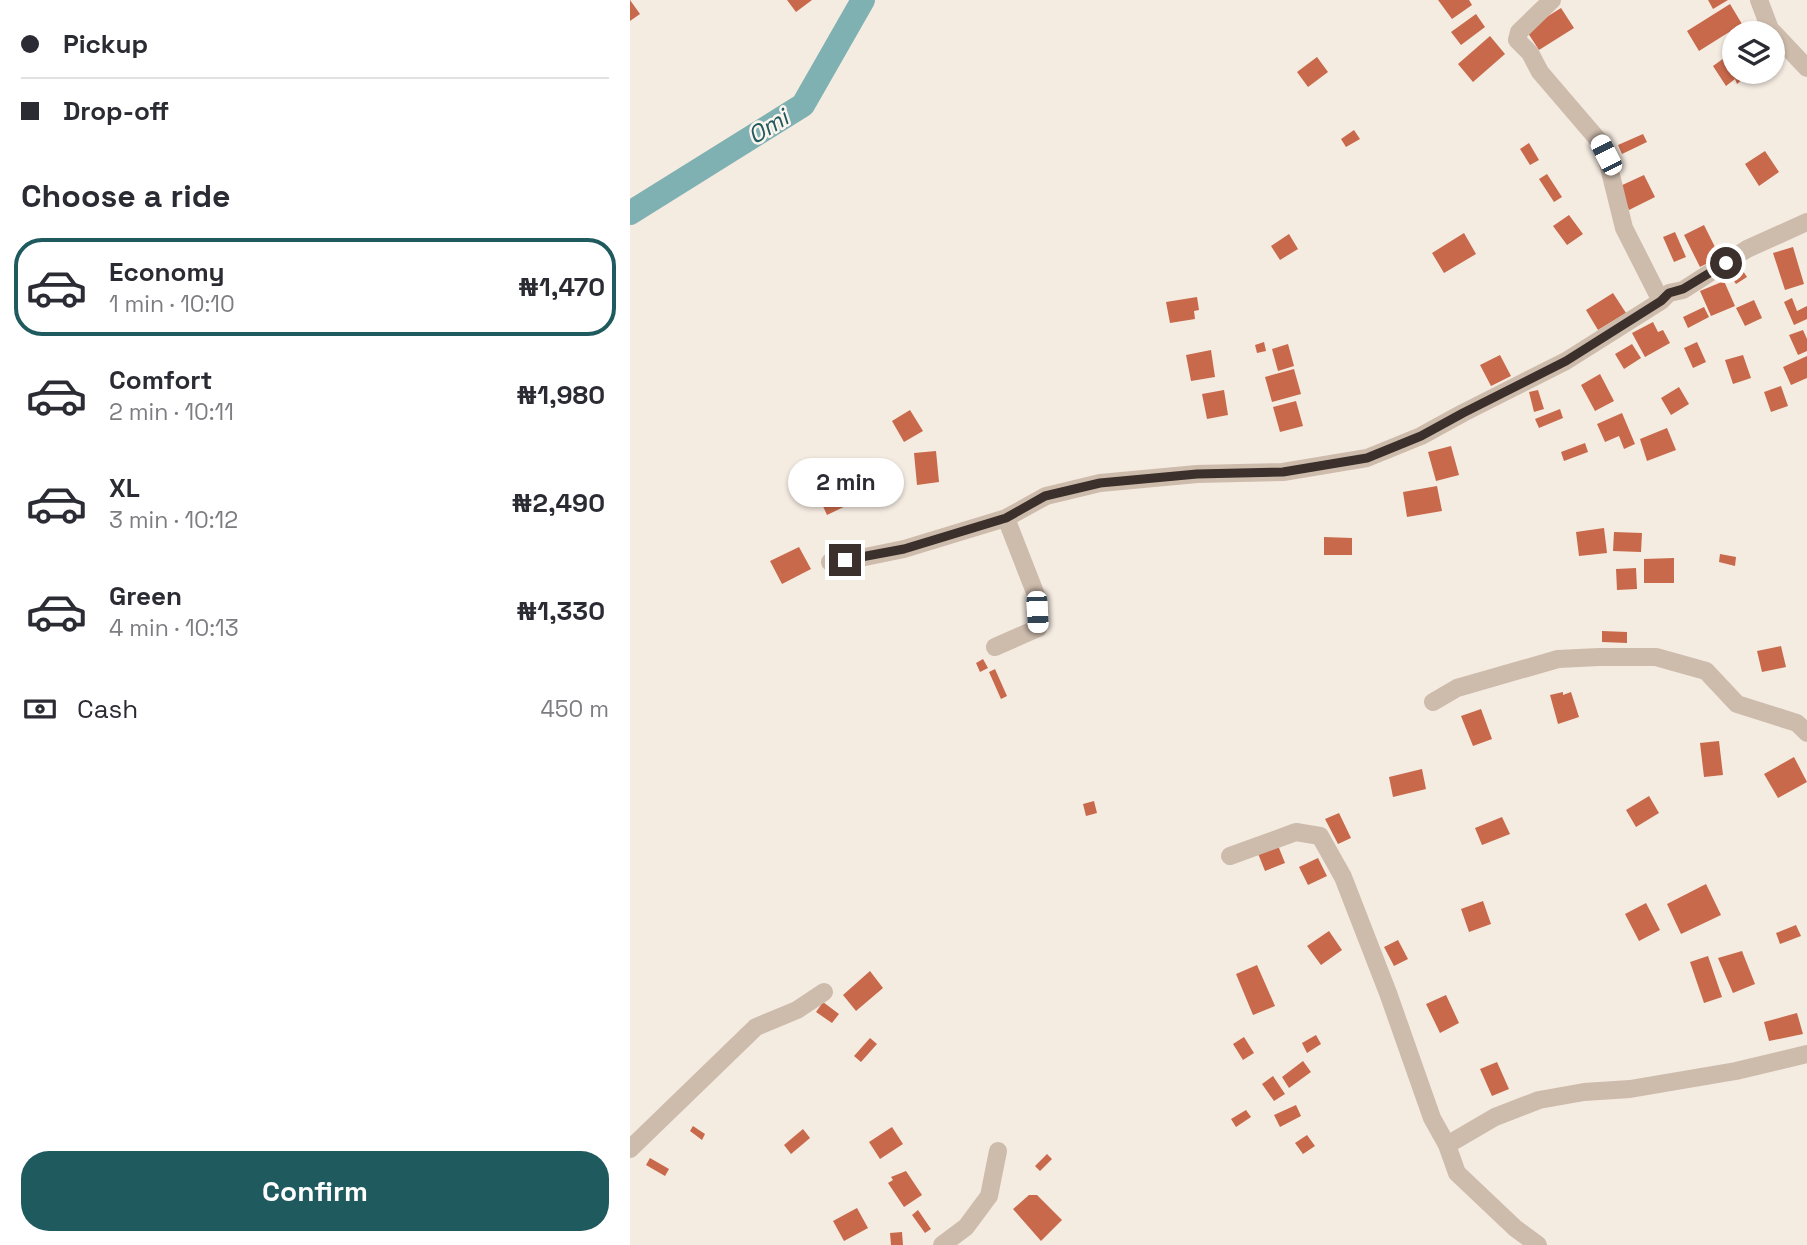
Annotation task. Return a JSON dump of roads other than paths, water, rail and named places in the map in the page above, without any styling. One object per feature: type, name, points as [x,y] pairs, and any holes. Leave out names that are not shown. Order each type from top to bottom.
[{"type":"street","points":[[1552,0],[1519,32],[1517,40],[1600,142],[1606,155],[1624,228],[1661,301]]},
{"type":"street","points":[[1759,0],[1770,29],[1807,68]]},
{"type":"street","points":[[830,562],[904,549],[1006,518],[1045,496],[1100,483],[1197,474],[1283,472],[1367,458],[1421,436],[1566,361],[1661,301],[1669,293],[1683,289],[1747,250],[1807,224]]},
{"type":"street","points":[[995,647],[1038,628],[1036,595],[1006,518]]},
{"type":"street","points":[[1433,702],[1457,688],[1559,659],[1598,656],[1656,657],[1706,671],[1737,704],[1797,723],[1807,733]]},
{"type":"street","points":[[1230,856],[1296,832],[1320,836],[1343,877],[1432,1118],[1447,1145],[1457,1172],[1515,1228],[1538,1245]]},
{"type":"street","points":[[630,1149],[756,1027],[797,1010],[824,992]]},
{"type":"street","points":[[1447,1145],[1495,1117],[1539,1100],[1584,1092],[1630,1089],[1736,1071],[1807,1054]]},
{"type":"street","points":[[942,1245],[966,1227],[989,1196],[998,1151]]},
{"type":"waterway","name":"Omi","points":[[630,213],[803,105],[863,0]]}]
